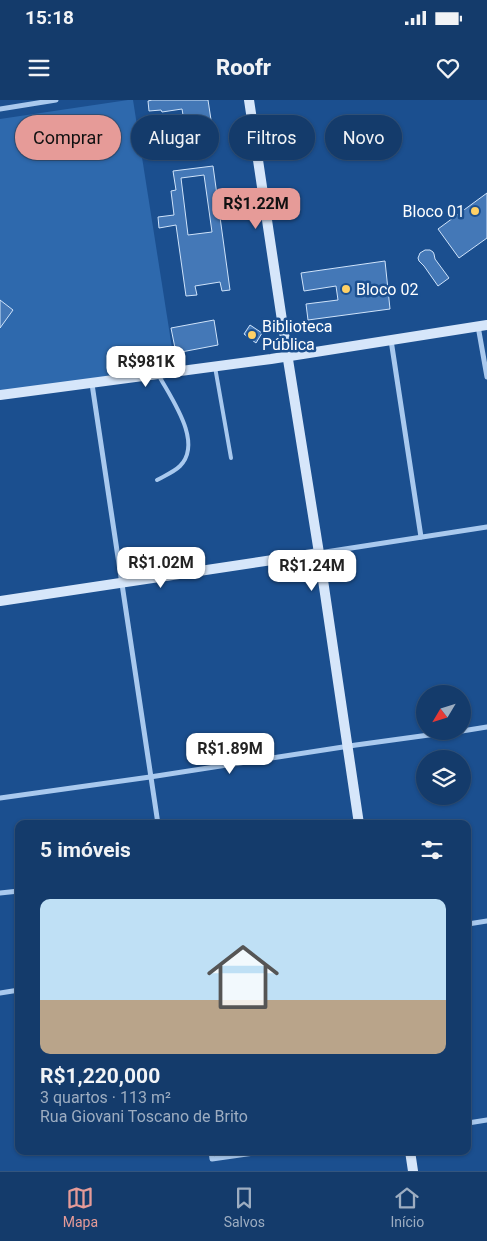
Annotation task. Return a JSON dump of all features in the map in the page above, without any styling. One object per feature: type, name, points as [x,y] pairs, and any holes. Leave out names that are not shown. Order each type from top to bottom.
[{"type":"main road","points":[[249,100],[358,820]]},
{"type":"main road","points":[[0,395],[215,367],[483,326]]},
{"type":"main road","points":[[0,601],[319,553]]},
{"type":"main road","points":[[411,1155],[413,1171]]},
{"type":"street","points":[[0,109],[56,100]]},
{"type":"street","points":[[483,326],[487,377]]},
{"type":"street","points":[[391,340],[421,537]]},
{"type":"street","points":[[92,384],[157,820]]},
{"type":"street","points":[[319,553],[487,527]]},
{"type":"street","points":[[471,730],[487,727]]},
{"type":"street","points":[[0,798],[416,737]]},
{"type":"street","points":[[0,893],[15,891]]},
{"type":"street","points":[[471,924],[487,921]]},
{"type":"street","points":[[0,993],[15,991]]},
{"type":"street","points":[[471,1123],[487,1120]]},
{"type":"street","points":[[211,1155],[212,1160],[244,1155]]},
{"type":"lane","points":[[215,367],[231,458]]},
{"type":"lane","points":[[157,480],[180,466],[186,457],[189,444],[185,424],[158,374]]},
{"type":"shaded area","points":[[133,100],[135,115],[131,115],[131,160],[142,160],[175,367],[0,393],[0,119],[15,117],[15,160],[121,160],[121,115],[27,115]]},
{"type":"building","points":[[208,100],[210,115],[183,115],[182,109],[162,112],[161,110],[149,111],[148,101]]},
{"type":"building","points":[[213,166],[230,290],[222,291],[220,282],[195,286],[197,295],[186,296],[176,225],[159,228],[158,217],[174,215],[171,191],[176,190],[173,171]],"holes":[[[204,175],[212,232],[188,235],[181,178]]]},
{"type":"building","name":"Bloco 01","points":[[487,193],[487,238],[459,258],[438,229]]},
{"type":"building","points":[[425,250],[433,252],[435,259],[449,278],[438,286],[419,261],[420,253]]},
{"type":"building","name":"Bloco 02","points":[[385,261],[390,309],[308,320],[306,304],[338,300],[336,286],[304,291],[301,273]]},
{"type":"building","points":[[0,300],[13,310],[0,328]]},
{"type":"building","points":[[214,320],[218,345],[176,353],[171,328]]},
{"type":"building","points":[[250,325],[262,333],[256,343],[244,334]]},
{"type":"place","name":"Bloco 01","points":[[475,211]]},
{"type":"place","name":"Bloco 02","points":[[346,289]]},
{"type":"place","name":"Biblioteca Pública","points":[[252,335]]}]
